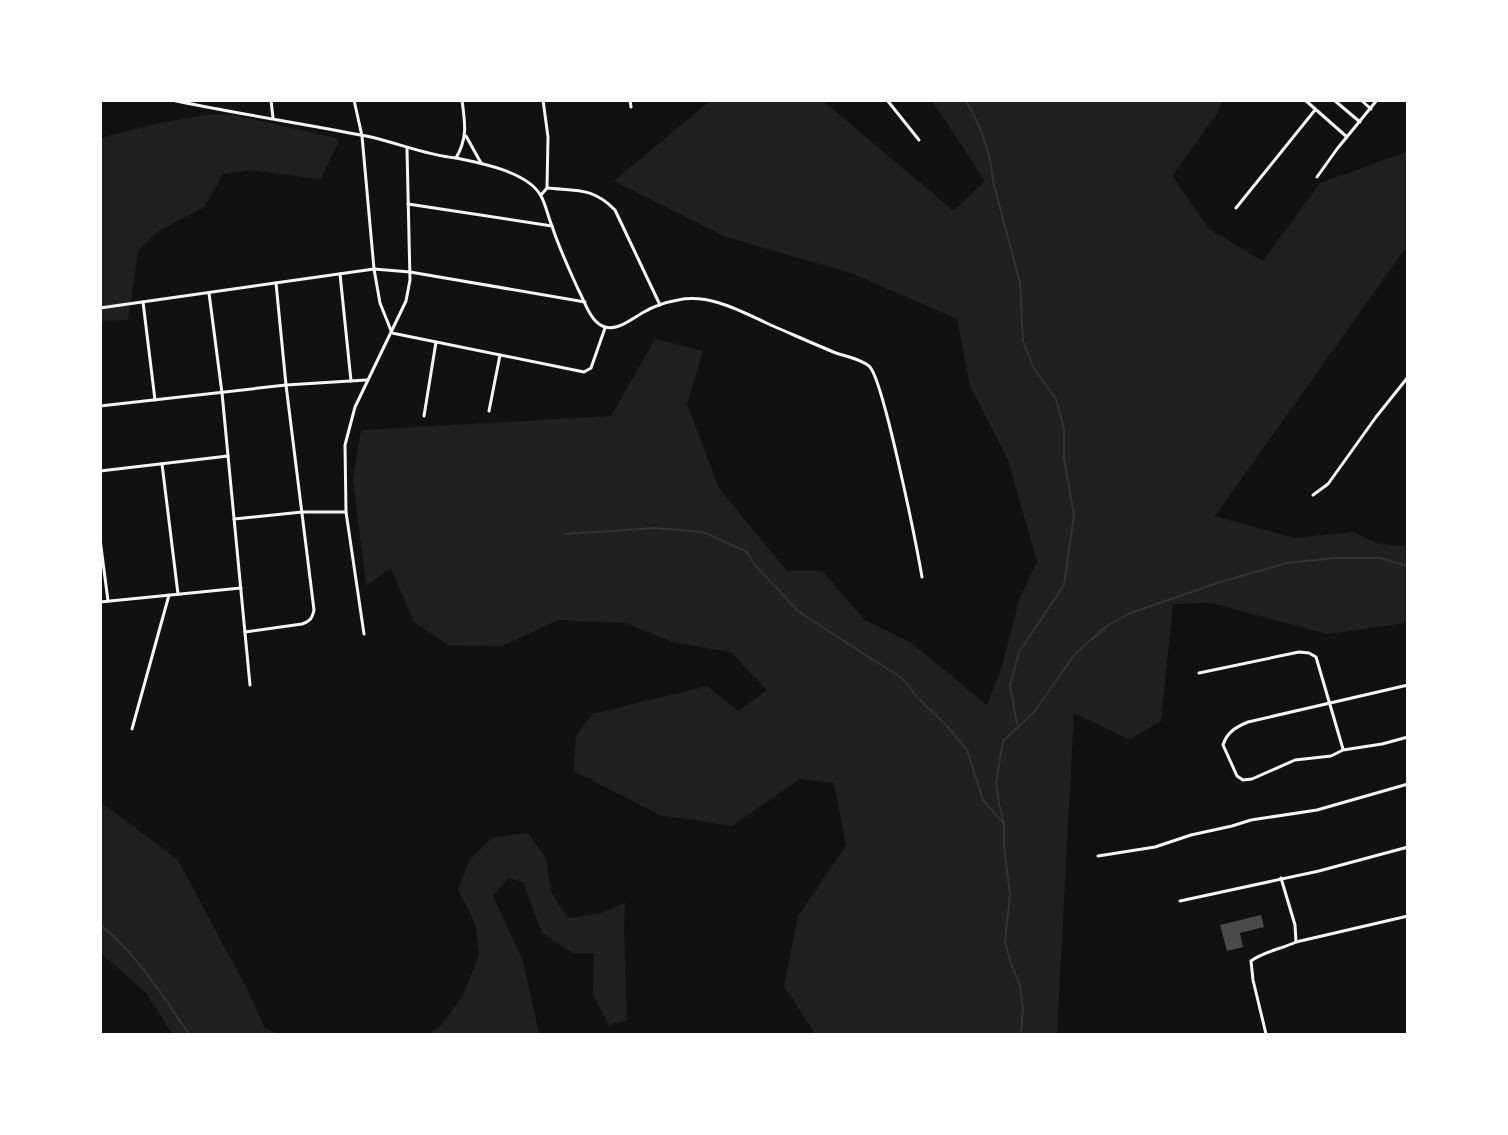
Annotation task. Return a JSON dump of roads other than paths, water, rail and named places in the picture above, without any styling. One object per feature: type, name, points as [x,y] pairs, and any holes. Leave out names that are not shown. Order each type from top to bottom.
[{"type":"street","points":[[172,100],[362,136],[439,157],[482,163],[527,182],[541,195],[562,255],[597,323],[605,328],[627,322],[660,305],[690,298],[701,299],[726,305],[869,365],[876,374],[922,576]]},
{"type":"street","points":[[271,100],[273,118]]},
{"type":"street","points":[[354,100],[362,136],[374,269],[380,303],[392,333]]},
{"type":"street","points":[[462,100],[466,136],[482,163]]},
{"type":"street","points":[[541,195],[547,188],[548,137],[543,100]]},
{"type":"street","points":[[630,100],[631,107]]},
{"type":"street","points":[[887,100],[920,140]]},
{"type":"street","points":[[1305,100],[1347,137]]},
{"type":"street","points":[[1334,100],[1360,122]]},
{"type":"street","points":[[1361,100],[1371,109]]},
{"type":"street","points":[[1317,177],[1377,100]]},
{"type":"street","points":[[1236,208],[1315,110]]},
{"type":"street","points":[[456,158],[466,136]]},
{"type":"street","points":[[364,634],[346,512],[345,445],[355,407],[366,381],[406,301],[410,272],[408,149]]},
{"type":"street","points":[[547,188],[588,192],[606,201],[615,210],[660,305]]},
{"type":"street","points":[[408,204],[552,226]]},
{"type":"street","points":[[100,308],[374,269],[410,272],[585,302]]},
{"type":"street","points":[[340,274],[351,381]]},
{"type":"street","points":[[245,632],[302,624],[313,617],[314,610],[286,385],[276,283]]},
{"type":"street","points":[[209,293],[222,393],[250,685]]},
{"type":"street","points":[[143,302],[155,400]]},
{"type":"street","points":[[392,333],[584,372],[591,368],[605,328]]},
{"type":"street","points":[[424,416],[436,342]]},
{"type":"street","points":[[489,411],[500,355]]},
{"type":"street","points":[[1313,495],[1328,484],[1407,377]]},
{"type":"street","points":[[100,406],[286,385],[366,381]]},
{"type":"street","points":[[100,471],[228,456]]},
{"type":"street","points":[[162,464],[178,594]]},
{"type":"street","points":[[234,519],[302,512],[346,512]]},
{"type":"street","points":[[100,539],[108,601]]},
{"type":"street","points":[[100,602],[241,588]]},
{"type":"street","points":[[132,729],[169,595]]},
{"type":"street","points":[[1198,674],[1299,652],[1309,653],[1316,657],[1343,750]]},
{"type":"street","points":[[1407,685],[1248,722],[1234,728],[1226,737],[1223,745],[1237,776],[1243,780],[1252,779],[1295,760],[1331,756],[1343,750],[1382,744],[1407,737]]},
{"type":"street","points":[[1098,856],[1155,847],[1251,820],[1317,810],[1407,784]]},
{"type":"street","points":[[1180,901],[1319,871],[1407,847]]},
{"type":"street","points":[[1281,878],[1294,925],[1296,942]]},
{"type":"street","points":[[1266,1035],[1253,980],[1251,961],[1259,955],[1296,942],[1407,916]]},
{"type":"waterway","points":[[965,100],[984,139],[1020,283],[1023,341],[1033,367],[1056,399],[1064,428],[1064,458],[1074,515],[1064,585],[1019,652],[1010,685],[1017,724]]},
{"type":"waterway","points":[[565,534],[656,528],[703,532],[747,552],[754,564],[799,612],[903,679],[967,750],[983,800],[1004,824]]},
{"type":"waterway","points":[[1021,1034],[1023,1009],[1020,985],[1005,942],[1010,894],[1004,847],[1004,825],[996,783],[1003,741],[1034,712],[1075,654],[1107,626],[1128,614],[1220,582],[1287,563],[1334,558],[1380,558],[1408,566]]},
{"type":"waterway","points":[[100,925],[114,936],[138,962],[189,1034]]}]
